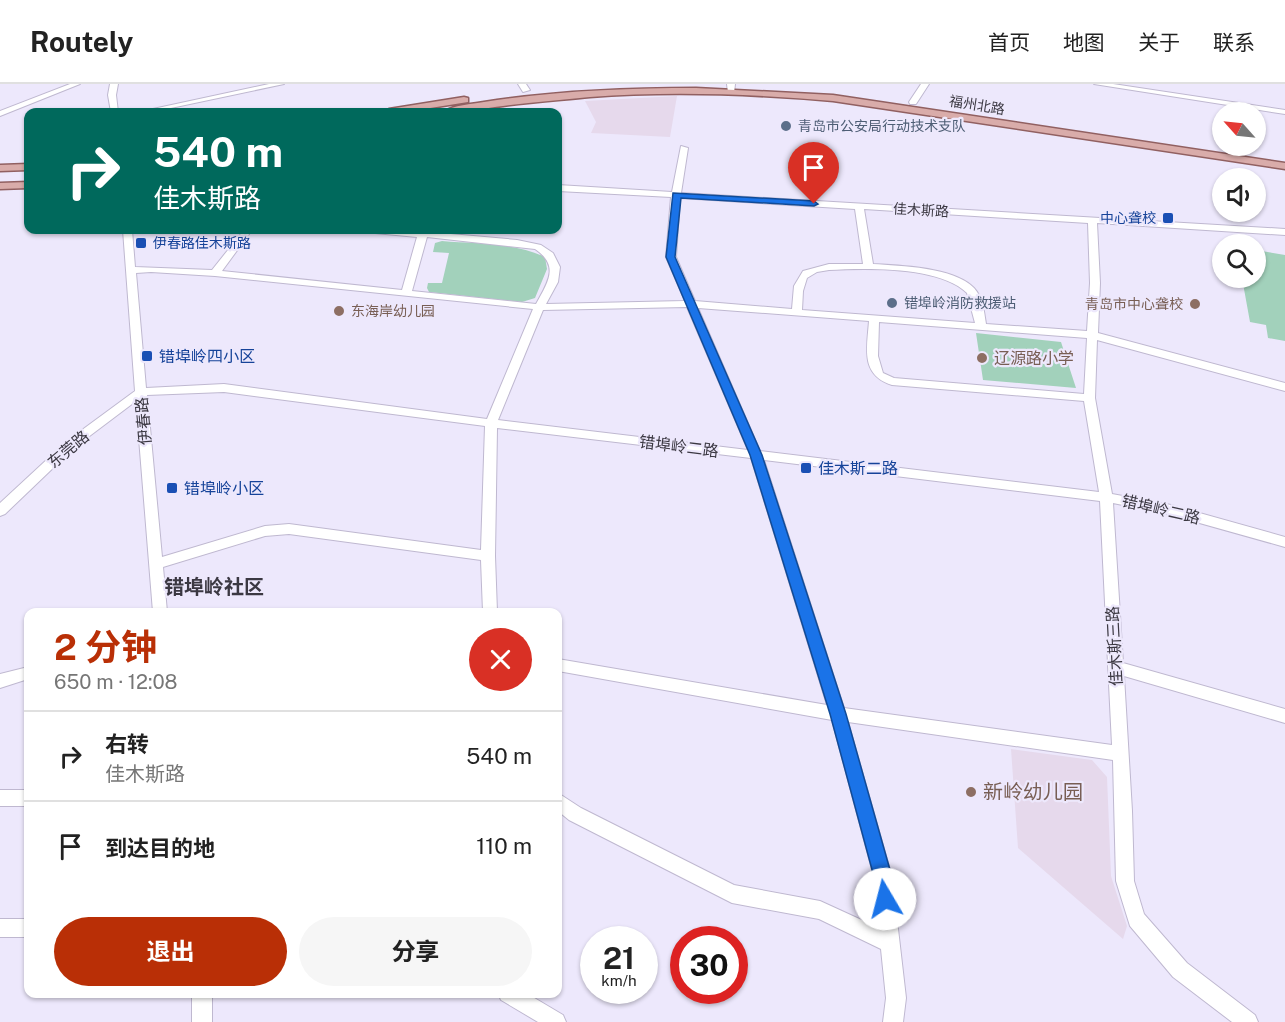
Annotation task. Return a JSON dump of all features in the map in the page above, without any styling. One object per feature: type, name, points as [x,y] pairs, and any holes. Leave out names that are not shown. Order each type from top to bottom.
[{"type":"main road","points":[[411,108],[524,87],[602,84]]},
{"type":"main road","name":"福州北路","points":[[765,84],[913,102],[1285,159]]},
{"type":"main road","name":"福州北路","points":[[474,108],[531,99],[622,91],[731,87],[833,98],[1285,166]]},
{"type":"main road","points":[[0,168],[24,167]]},
{"type":"main road","points":[[0,186],[24,185]]},
{"type":"street","points":[[0,114],[76,84]]},
{"type":"street","points":[[114,84],[112,95],[114,108]]},
{"type":"street","points":[[163,108],[280,84]]},
{"type":"street","points":[[913,102],[926,84]]},
{"type":"street","points":[[1098,84],[1285,112]]},
{"type":"street","points":[[1167,84],[1167,94]]},
{"type":"street","points":[[684,147],[676,195],[670,257],[756,455],[838,714],[883,877],[896,998],[893,1022]]},
{"type":"street","name":"佳木斯路","points":[[562,188],[1285,232]]},
{"type":"street","points":[[859,206],[869,268]]},
{"type":"street","name":"佳木斯三路","points":[[1092,220],[1095,283],[1089,398],[1106,496],[1121,754],[1125,881],[1137,919],[1180,970],[1248,1022]]},
{"type":"street","name":"伊春路","points":[[127,234],[160,608]]},
{"type":"street","points":[[215,273],[245,234]]},
{"type":"street","points":[[406,293],[422,234]]},
{"type":"street","points":[[440,234],[538,247],[550,255],[555,267],[553,282],[540,307],[491,423],[488,556],[490,608]]},
{"type":"street","points":[[798,312],[798,287],[804,274],[815,268],[833,266],[929,272],[969,289],[975,297],[981,326]]},
{"type":"street","points":[[130,270],[151,268],[215,273],[540,307],[691,304],[1092,336],[1285,387]]},
{"type":"street","points":[[874,318],[873,360],[875,369],[879,375],[892,381],[1089,398]]},
{"type":"street","name":"错埠岭二路","points":[[141,392],[224,388],[491,423],[1106,496],[1171,510],[1285,542]]},
{"type":"street","name":"东莞路","points":[[0,511],[71,444],[141,392]]},
{"type":"street","points":[[156,564],[265,531],[289,529],[488,556]]},
{"type":"street","points":[[562,666],[838,714],[1121,754]]},
{"type":"street","points":[[1115,667],[1285,716]]},
{"type":"street","points":[[0,681],[24,674]]},
{"type":"street","points":[[0,798],[24,798]]},
{"type":"street","points":[[562,804],[575,814],[732,894],[820,910],[890,943]]},
{"type":"street","points":[[0,928],[24,928]]},
{"type":"street","points":[[202,998],[202,1022]]},
{"type":"street","points":[[516,998],[556,1022]]},
{"type":"shaded area","points":[[677,96],[670,137],[591,133],[596,122],[585,101]]},
{"type":"shaded area","points":[[1011,749],[1092,760],[1107,777],[1111,876],[1127,926],[1123,939],[1018,848]]},
{"type":"green space","points":[[442,241],[507,246],[545,257],[547,269],[535,298],[522,302],[429,292],[428,283],[442,283],[449,253],[433,252],[435,243]]},
{"type":"green space","points":[[1266,252],[1285,255],[1285,341],[1268,338],[1266,325],[1250,322],[1244,288],[1266,288]]},
{"type":"green space","points":[[976,333],[1061,342],[1076,388],[983,380]]},
{"type":"place","name":"青岛市公安局行动技术支队","points":[[786,126]]},
{"type":"place","name":"中心聋校","points":[[1168,218]]},
{"type":"place","name":"伊春路佳木斯路","points":[[141,243]]},
{"type":"place","name":"错埠岭消防救援站","points":[[892,303]]},
{"type":"place","name":"青岛市中心聋校","points":[[1195,304]]},
{"type":"place","name":"东海岸幼儿园","points":[[339,311]]},
{"type":"place","name":"错埠岭四小区","points":[[147,356]]},
{"type":"place","name":"辽源路小学","points":[[982,358]]},
{"type":"place","name":"佳木斯二路","points":[[806,468]]},
{"type":"place","name":"错埠岭小区","points":[[172,488]]},
{"type":"place","name":"新岭幼儿园","points":[[971,792]]},
{"type":"district","name":"错埠岭社区","points":[[214,587]]},
{"type":"route","points":[[814,204],[676,195],[670,257],[756,455],[838,714],[883,877],[885,899]]}]
